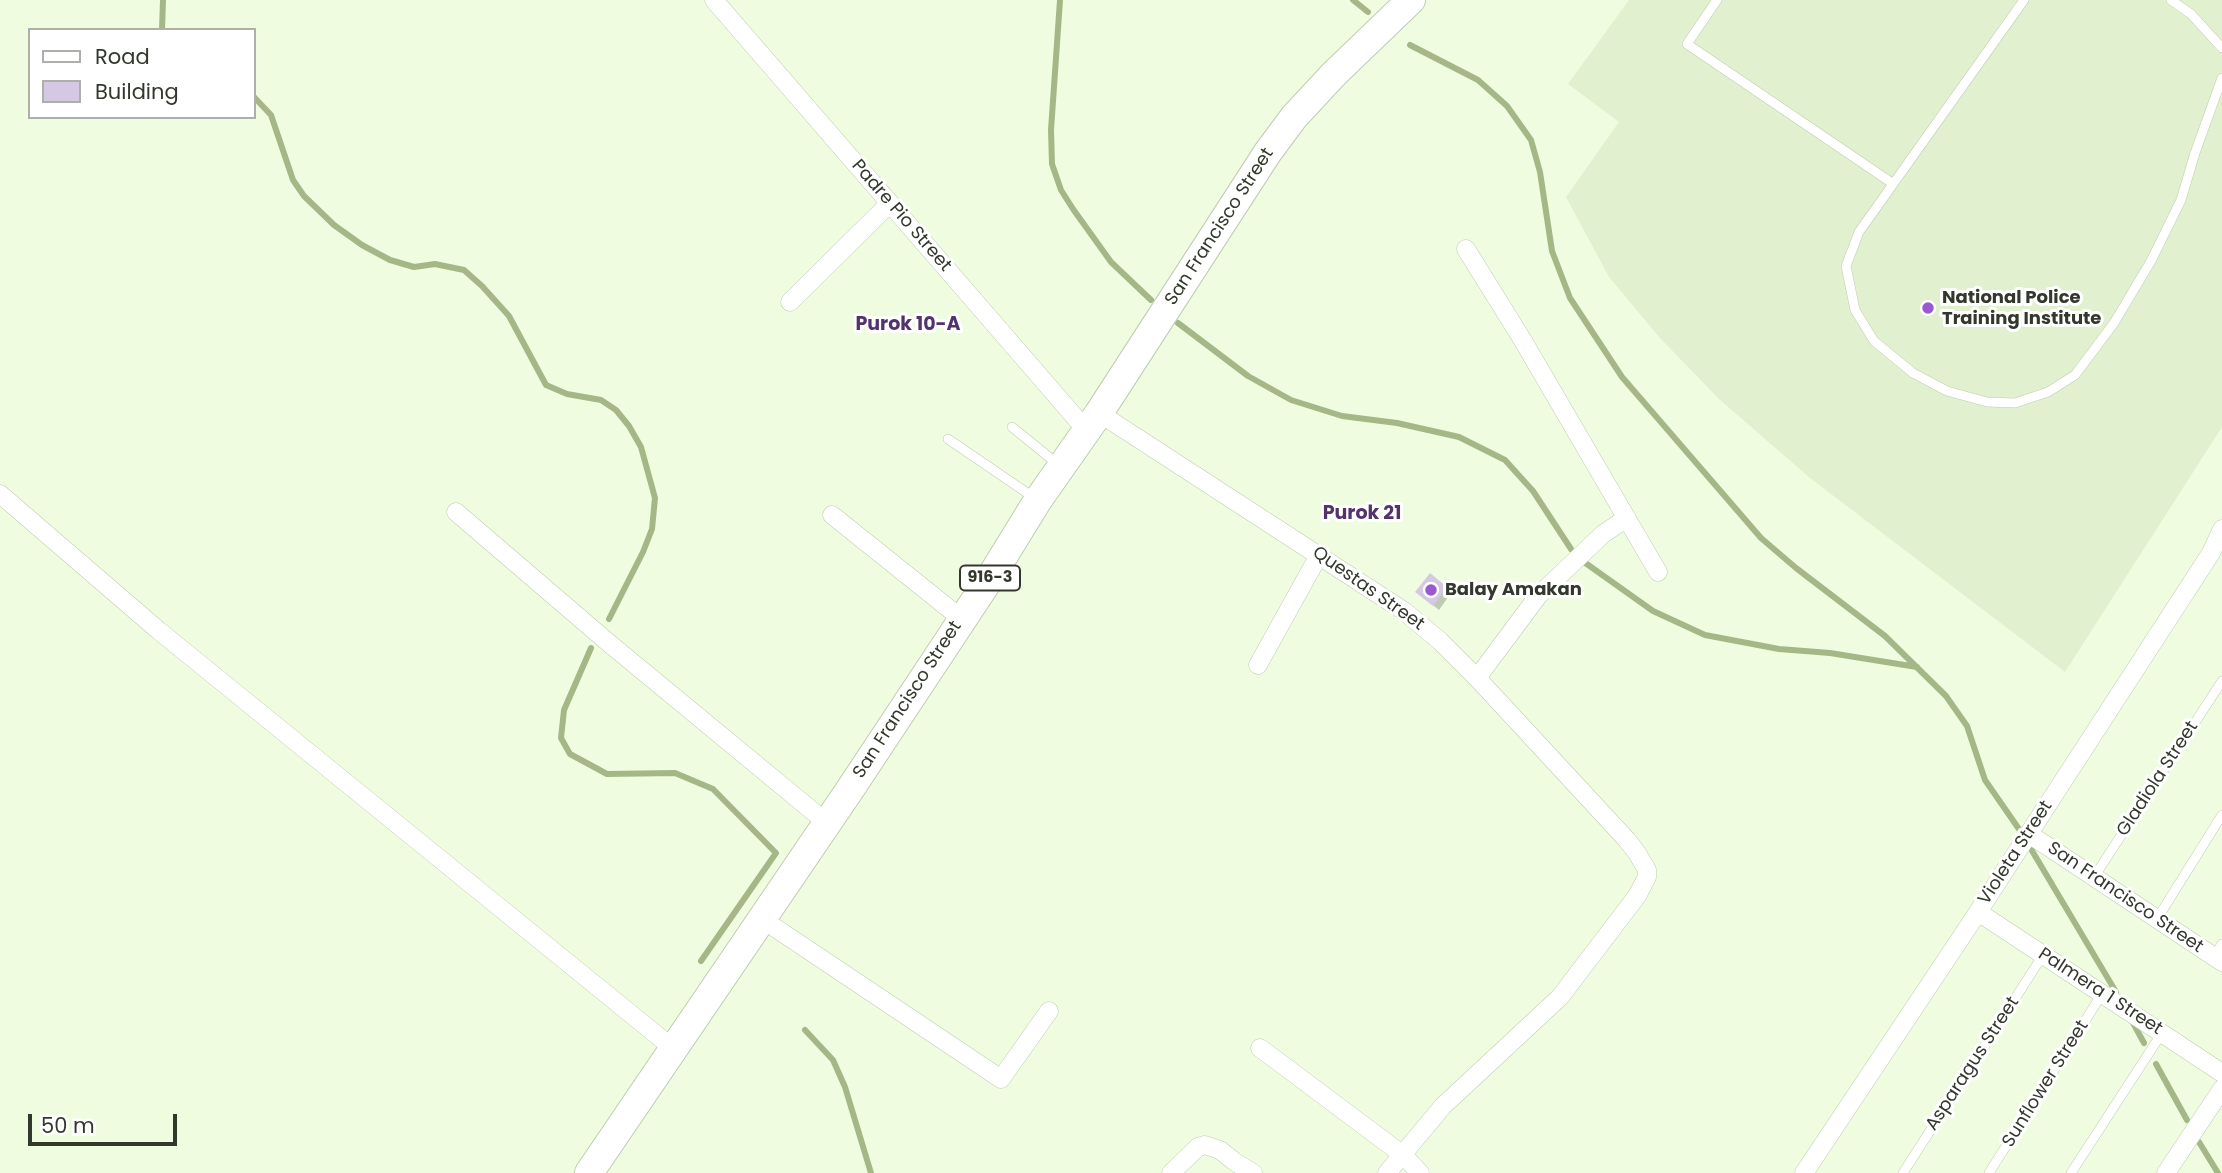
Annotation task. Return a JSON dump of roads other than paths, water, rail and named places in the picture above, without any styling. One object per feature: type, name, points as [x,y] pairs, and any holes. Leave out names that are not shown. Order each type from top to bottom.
[{"type":"main road","name":"San Francisco Street","points":[[594,1171],[962,619],[1038,500],[1093,422],[1231,207],[1288,125],[1334,74],[1411,0]]},
{"type":"street","name":"Padre Pio Street","points":[[715,0],[890,203],[1093,422]]},
{"type":"street","points":[[790,302],[890,203]]},
{"type":"street","points":[[1466,249],[1522,339],[1658,572]]},
{"type":"street","name":"Questas Street","points":[[1093,422],[1319,555],[1404,611],[1440,641],[1477,678],[1644,862],[1647,877],[1637,896],[1560,997],[1443,1106],[1403,1155]]},
{"type":"street","points":[[0,494],[158,630],[674,1049]]},
{"type":"street","points":[[456,512],[620,653],[827,823]]},
{"type":"street","points":[[832,515],[962,619]]},
{"type":"street","points":[[1477,678],[1546,587],[1603,534],[1628,519]]},
{"type":"street","name":"Violeta Street","points":[[1804,1173],[2217,557],[2222,529]]},
{"type":"street","points":[[1258,666],[1319,555]]},
{"type":"street","name":"San Francisco Street","points":[[2029,834],[2157,919],[2219,954]]},
{"type":"street","name":"Palmera 1 Street","points":[[1978,912],[2222,1073]]},
{"type":"street","points":[[762,919],[1001,1079],[1049,1011]]},
{"type":"street","points":[[1260,1048],[1403,1155],[1420,1173]]},
{"type":"street","points":[[2166,1173],[2222,1088]]},
{"type":"street","points":[[1171,1173],[1198,1147],[1205,1145],[1216,1147],[1253,1173]]},
{"type":"street","points":[[1387,1173],[1403,1155]]},
{"type":"lane","points":[[1717,0],[1686,44],[1892,183]]},
{"type":"lane","points":[[2024,0],[1858,232],[1846,266],[1855,310],[1874,341],[1913,373],[1947,391],[1987,402],[2015,403],[2048,392],[2075,375],[2114,323],[2151,261],[2181,200],[2222,78]]},
{"type":"lane","points":[[2171,0],[2191,14],[2222,48]]},
{"type":"lane","points":[[1012,428],[1062,467]]},
{"type":"lane","points":[[948,439],[1038,500]]},
{"type":"lane","name":"Gladiola Street","points":[[2094,877],[2222,681]]},
{"type":"lane","points":[[2157,919],[2222,815]]},
{"type":"lane","name":"Asparagus Street","points":[[1903,1173],[2043,955]]},
{"type":"lane","name":"Sunflower Street","points":[[1989,1173],[2102,994]]},
{"type":"lane","points":[[2071,1173],[2162,1033]]},
{"type":"waterway","points":[[162,28],[163,0]]},
{"type":"waterway","points":[[1060,0],[1051,130],[1052,164],[1061,190],[1111,262],[1151,300]]},
{"type":"waterway","points":[[1353,0],[1368,12]]},
{"type":"waterway","points":[[1410,45],[1478,80],[1507,106],[1531,140],[1540,172],[1552,251],[1570,298],[1622,377],[1761,538],[1885,636],[1946,696],[1967,726],[1985,780],[2021,832]]},
{"type":"waterway","points":[[256,99],[271,115],[293,180],[304,196],[334,225],[362,245],[390,260],[414,267],[435,264],[464,270],[509,316],[546,385],[567,394],[601,400],[616,410],[629,426],[641,447],[655,498],[652,529],[609,619]]},
{"type":"waterway","points":[[1178,323],[1248,376],[1291,400],[1342,416],[1397,423],[1459,437],[1505,460],[1533,491],[1571,549]]},
{"type":"waterway","points":[[1584,562],[1653,611],[1705,635],[1779,649],[1830,653],[1917,667]]},
{"type":"waterway","points":[[591,648],[564,710],[561,738],[570,754],[607,774],[675,773],[713,789],[776,853],[701,961]]},
{"type":"waterway","points":[[2031,849],[2116,992]]},
{"type":"waterway","points":[[2132,1021],[2144,1043]]},
{"type":"waterway","points":[[805,1030],[833,1060],[845,1087],[871,1173]]},
{"type":"waterway","points":[[2156,1064],[2187,1120]]},
{"type":"waterway","points":[[2199,1142],[2218,1173]]},
{"type":"place","name":"National Police Training Institute","points":[[1928,308]]},
{"type":"place","name":"Balay Amakan","points":[[1431,590]]},
{"type":"district","name":"Purok 10-A","points":[[908,325]]},
{"type":"district","name":"Purok 21","points":[[1362,514]]}]
